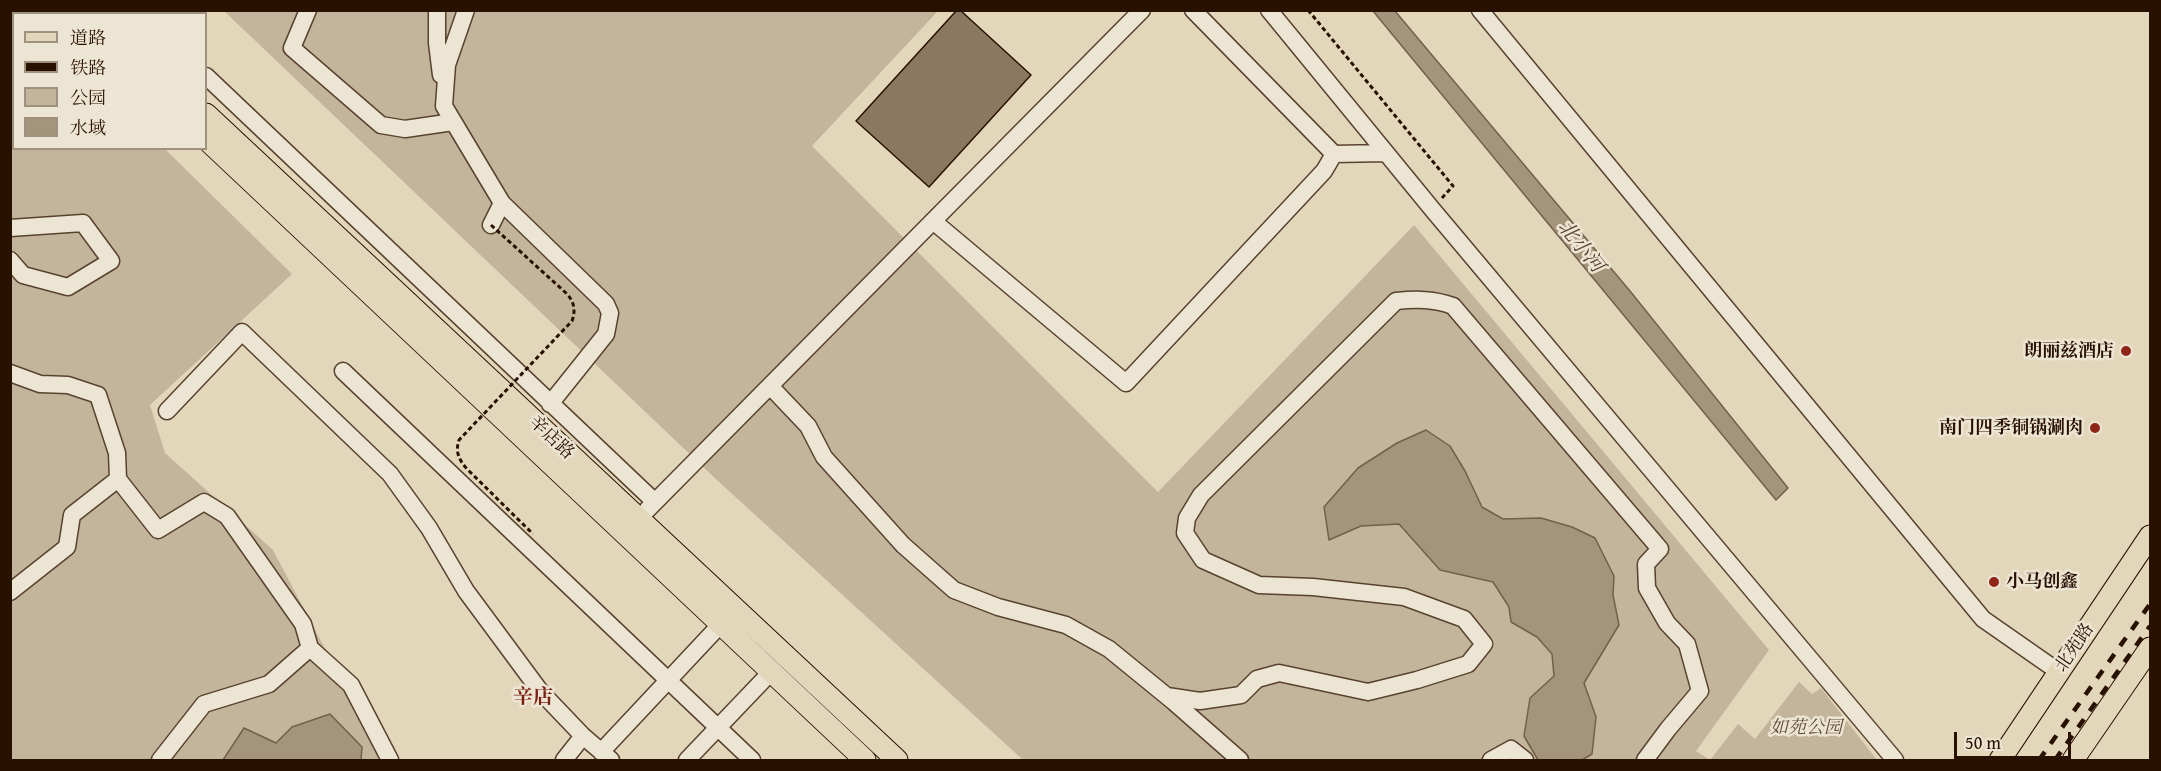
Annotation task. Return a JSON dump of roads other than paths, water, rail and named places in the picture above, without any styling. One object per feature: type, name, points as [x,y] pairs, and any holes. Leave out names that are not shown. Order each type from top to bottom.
[{"type":"main road","name":"辛店路","points":[[207,115],[631,527],[720,625],[865,760]]},
{"type":"main road","name":"辛店路","points":[[207,140],[631,527],[897,760]]},
{"type":"main road","name":"北苑路","points":[[2000,760],[2151,537]]},
{"type":"main road","points":[[2073,760],[2151,648]]},
{"type":"street","points":[[308,10],[292,48],[381,126],[405,129],[453,122]]},
{"type":"street","points":[[437,10],[437,43],[444,105],[453,122],[502,203],[606,304],[610,314],[606,334],[550,404]]},
{"type":"street","points":[[444,105],[447,65],[466,10]]},
{"type":"street","points":[[631,527],[1142,10]]},
{"type":"street","points":[[1193,10],[1334,154],[1385,153]]},
{"type":"street","points":[[1269,10],[1432,210],[1895,760]]},
{"type":"street","points":[[1480,10],[1983,620],[2059,672]]},
{"type":"street","points":[[207,77],[655,502]]},
{"type":"street","points":[[933,221],[1126,383],[1324,171],[1334,154]]},
{"type":"street","points":[[491,225],[502,203]]},
{"type":"street","points":[[10,228],[83,223],[111,261],[68,287],[23,275],[10,260]]},
{"type":"street","points":[[1167,696],[1200,701],[1241,694],[1257,679],[1279,673],[1368,692],[1467,664],[1484,644],[1464,619],[1404,597],[1313,587],[1259,585],[1203,560],[1185,533],[1187,518],[1201,495],[1396,302],[1420,299],[1439,301],[1453,306],[1660,549],[1646,564],[1647,588],[1667,623],[1687,644],[1700,691],[1645,760]]},
{"type":"street","points":[[167,411],[242,332],[390,474],[429,528],[466,591],[540,691],[583,736],[606,756],[667,680],[720,625]]},
{"type":"street","points":[[343,371],[529,539],[667,680],[752,760]]},
{"type":"street","points":[[10,372],[40,384],[68,385],[98,395],[117,453],[118,479],[158,530],[204,502],[227,516],[303,624],[310,648],[351,685],[390,760]]},
{"type":"street","points":[[770,386],[808,426],[831,466],[903,544],[954,590],[998,607],[1066,625],[1109,649],[1240,760]]},
{"type":"street","points":[[10,592],[67,547],[72,515],[118,479]]},
{"type":"street","points":[[160,760],[204,704],[269,684],[310,648]]},
{"type":"street","points":[[687,760],[771,672]]},
{"type":"street","points":[[564,760],[583,736]]},
{"type":"street","points":[[1491,760],[1511,749],[1525,760]]},
{"type":"water","points":[[11,10],[18,12],[12,12],[11,89]]},
{"type":"water","name":"北小河","points":[[1373,11],[1395,11],[1630,291],[1788,488],[1776,500]]},
{"type":"water","points":[[1426,430],[1450,446],[1482,507],[1503,519],[1541,518],[1572,527],[1595,538],[1614,576],[1613,595],[1619,625],[1584,683],[1596,717],[1592,754],[1582,760],[1538,760],[1524,736],[1530,698],[1554,676],[1552,654],[1537,637],[1511,622],[1509,607],[1493,582],[1440,570],[1399,524],[1361,526],[1329,540],[1324,507],[1358,468],[1397,443]]},
{"type":"water","points":[[330,714],[362,747],[361,760],[223,760],[244,728],[276,743],[292,727]]},
{"type":"railway","points":[[2039,760],[2150,604]]},
{"type":"railway","points":[[2055,760],[2150,626]]},
{"type":"place","name":"朗丽兹酒店","points":[[2126,351]]},
{"type":"place","name":"南门四季铜锅涮肉","points":[[2095,428]]},
{"type":"place","name":"小马创鑫","points":[[1994,582]]},
{"type":"district","name":"辛店","points":[[533,698]]},
{"type":"park label","name":"如苑公园","points":[[1806,728]]}]
